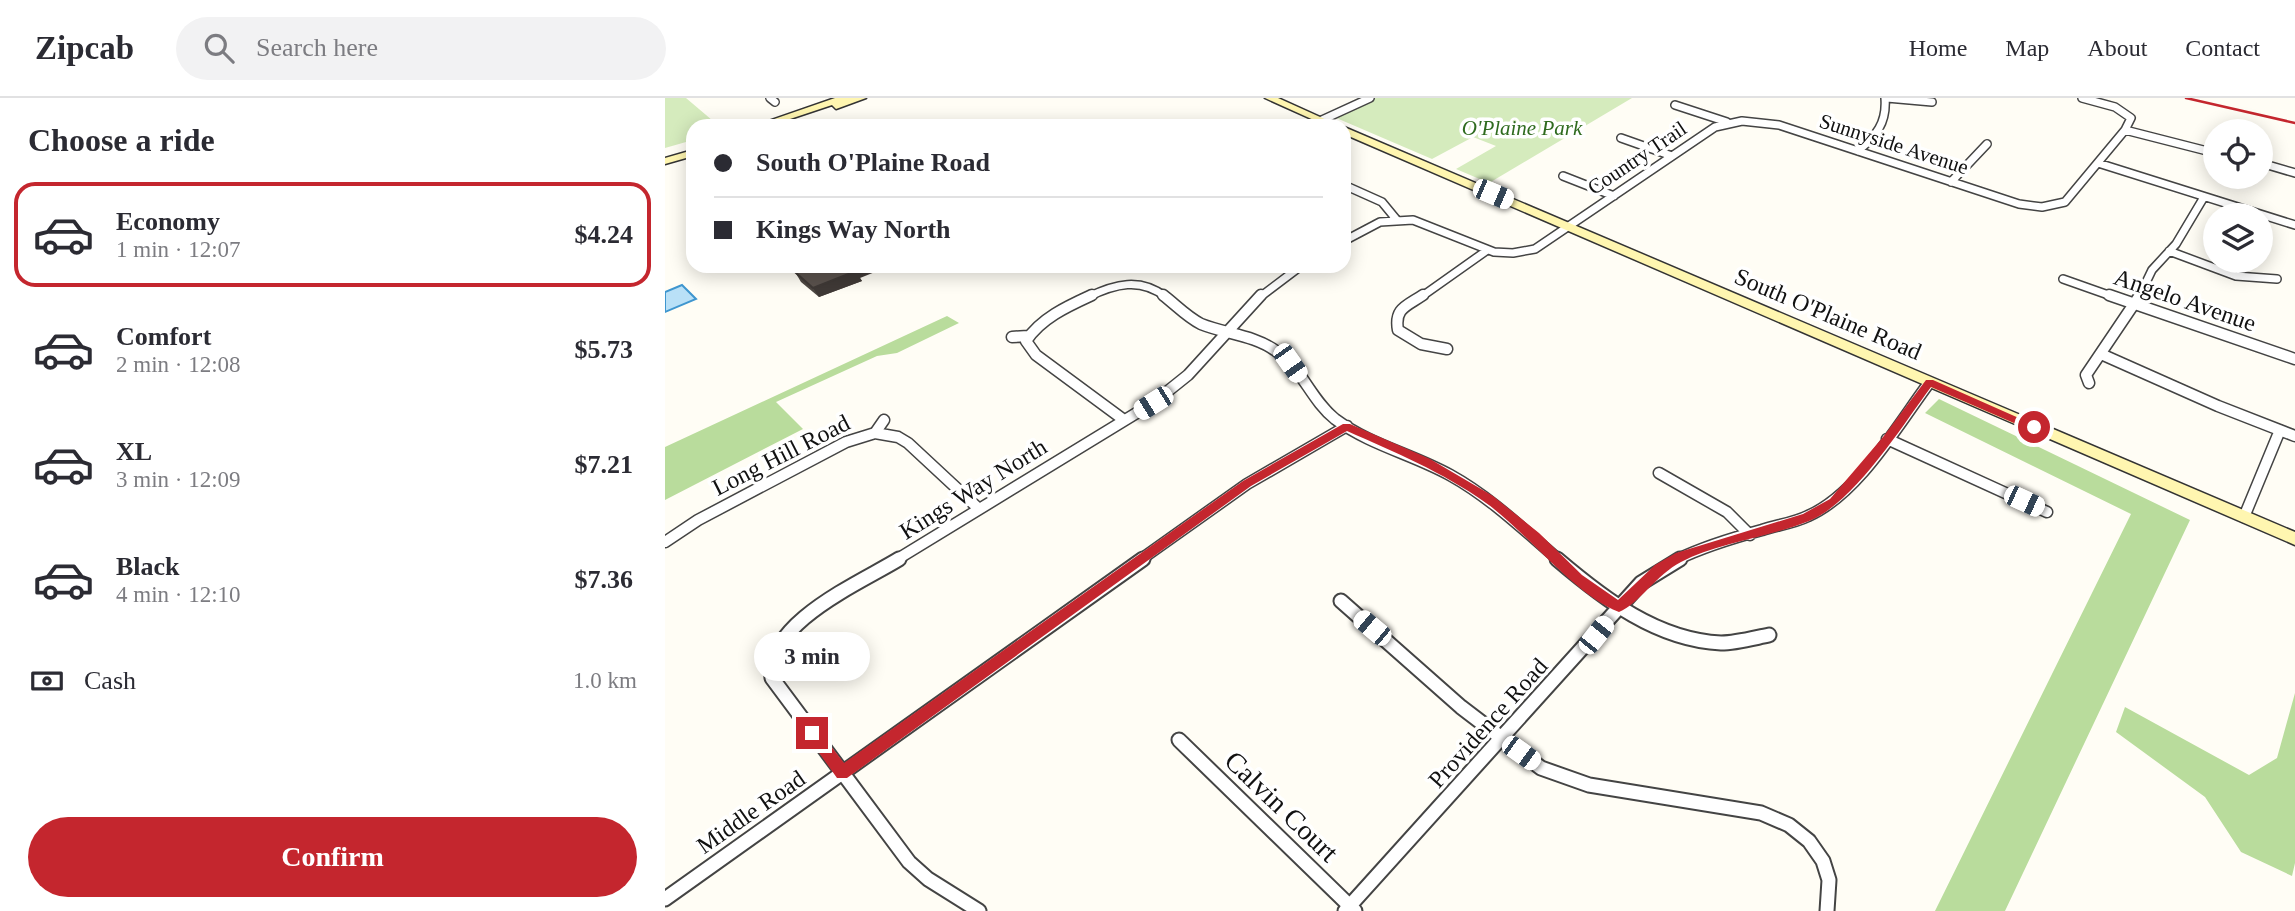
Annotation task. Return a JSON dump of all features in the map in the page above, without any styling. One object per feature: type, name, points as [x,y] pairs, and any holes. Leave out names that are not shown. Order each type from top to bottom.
[{"type":"main road","points":[[780,119],[843,98]]},
{"type":"main road","points":[[798,119],[861,98]]},
{"type":"main road","points":[[1269,98],[1320,119]]},
{"type":"main road","name":"South O'Plaine Road","points":[[1351,133],[2295,539]]},
{"type":"main road","points":[[665,155],[686,149]]},
{"type":"main road","points":[[665,161],[686,155]]},
{"type":"street","points":[[1324,119],[1370,98]]},
{"type":"street","points":[[1858,151],[1884,124],[1887,114],[1886,98],[1932,102]]},
{"type":"street","points":[[2082,98],[2125,111],[2131,118],[2125,130],[2098,163],[2295,225]]},
{"type":"street","points":[[1675,105],[1727,122]]},
{"type":"street","name":"Sunnyside Avenue","points":[[1727,122],[1751,120],[1771,123],[2008,200],[2042,207],[2061,205],[2098,163]]},
{"type":"street","name":"Country Trail","points":[[1569,227],[1715,127],[1727,122]]},
{"type":"street","points":[[2125,130],[2203,150]]},
{"type":"street","points":[[1621,138],[1672,156]]},
{"type":"street","points":[[1951,181],[1987,144]]},
{"type":"street","points":[[2273,167],[2295,173]]},
{"type":"street","points":[[1563,176],[1614,196]]},
{"type":"street","points":[[1351,188],[1386,205],[1394,212],[1396,219]]},
{"type":"street","points":[[2089,383],[2086,375],[2136,303],[2152,270],[2169,251],[2204,197]]},
{"type":"street","points":[[1351,237],[1376,224],[1396,219],[1428,224],[1486,251],[1513,254],[1535,249],[1569,227]]},
{"type":"street","points":[[1447,349],[1423,346],[1411,340],[1398,330],[1396,318],[1400,310],[1486,251]]},
{"type":"street","points":[[2169,251],[2226,272],[2252,278],[2277,279]]},
{"type":"street","name":"Kings Way North","points":[[842,773],[772,678],[772,662],[781,641],[807,615],[1124,420],[1179,383],[1264,292],[1291,273]]},
{"type":"street","points":[[1124,420],[1032,351],[1028,347],[1028,336],[1038,325],[1131,279],[1151,288],[1186,316],[1257,340],[1284,356],[1318,402],[1347,426],[1426,462],[1489,499],[1535,537],[1578,579],[1650,626],[1686,638],[1727,642],[1769,635]]},
{"type":"street","name":"Angelo Avenue","points":[[2063,279],[2295,359]]},
{"type":"street","points":[[1012,337],[1028,336]]},
{"type":"street","points":[[2101,354],[2295,436]]},
{"type":"street","name":"Providence Road","points":[[1350,909],[1641,583],[1669,562],[1693,552],[1823,510],[1842,495],[1929,383]]},
{"type":"street","points":[[875,433],[884,420]]},
{"type":"street","name":"Middle Road","points":[[665,899],[1247,484],[1347,426]]},
{"type":"street","points":[[2244,517],[2280,430]]},
{"type":"street","name":"Long Hill Road","points":[[665,542],[698,520],[846,442],[875,433],[898,437],[908,443],[979,509]]},
{"type":"street","points":[[1887,439],[2046,512]]},
{"type":"street","points":[[1658,473],[1717,505],[1750,534]]},
{"type":"street","points":[[1341,601],[1461,708],[1541,768],[1588,785],[1761,813],[1789,825],[1809,841],[1823,861],[1831,897],[1827,911]]},
{"type":"street","name":"Calvin Court","points":[[1179,740],[1350,909]]},
{"type":"street","points":[[842,773],[909,862],[928,879],[979,911]]},
{"type":"green space","points":[[665,98],[686,98],[711,119],[686,119],[686,142],[665,148]]},
{"type":"green space","name":"O'Plaine Park","points":[[1374,98],[1632,98],[1489,183],[1456,169],[1496,146],[1473,137],[1432,159],[1351,124],[1351,119],[1334,117]]},
{"type":"green space","points":[[947,316],[959,323],[897,353],[877,356],[776,402],[803,429],[665,500],[665,447]]},
{"type":"green space","points":[[1939,399],[2190,520],[2005,911],[1935,911],[2131,514],[1925,413]]},
{"type":"green space","points":[[2295,693],[2295,863],[2292,876],[2241,852],[2205,797],[2116,732],[2125,707],[2249,775],[2277,758]]},
{"type":"water","points":[[682,285],[696,299],[665,312],[665,292]]},
{"type":"building","points":[[796,273],[851,273],[813,288]]},
{"type":"railway","points":[[2186,98],[2295,123]]},
{"type":"route","points":[[812,733],[842,773],[1247,484],[1347,426],[1359,434],[1426,462],[1489,499],[1535,537],[1578,579],[1619,607],[1641,583],[1680,556],[1823,510],[1842,495],[1929,383],[2034,427]]}]
